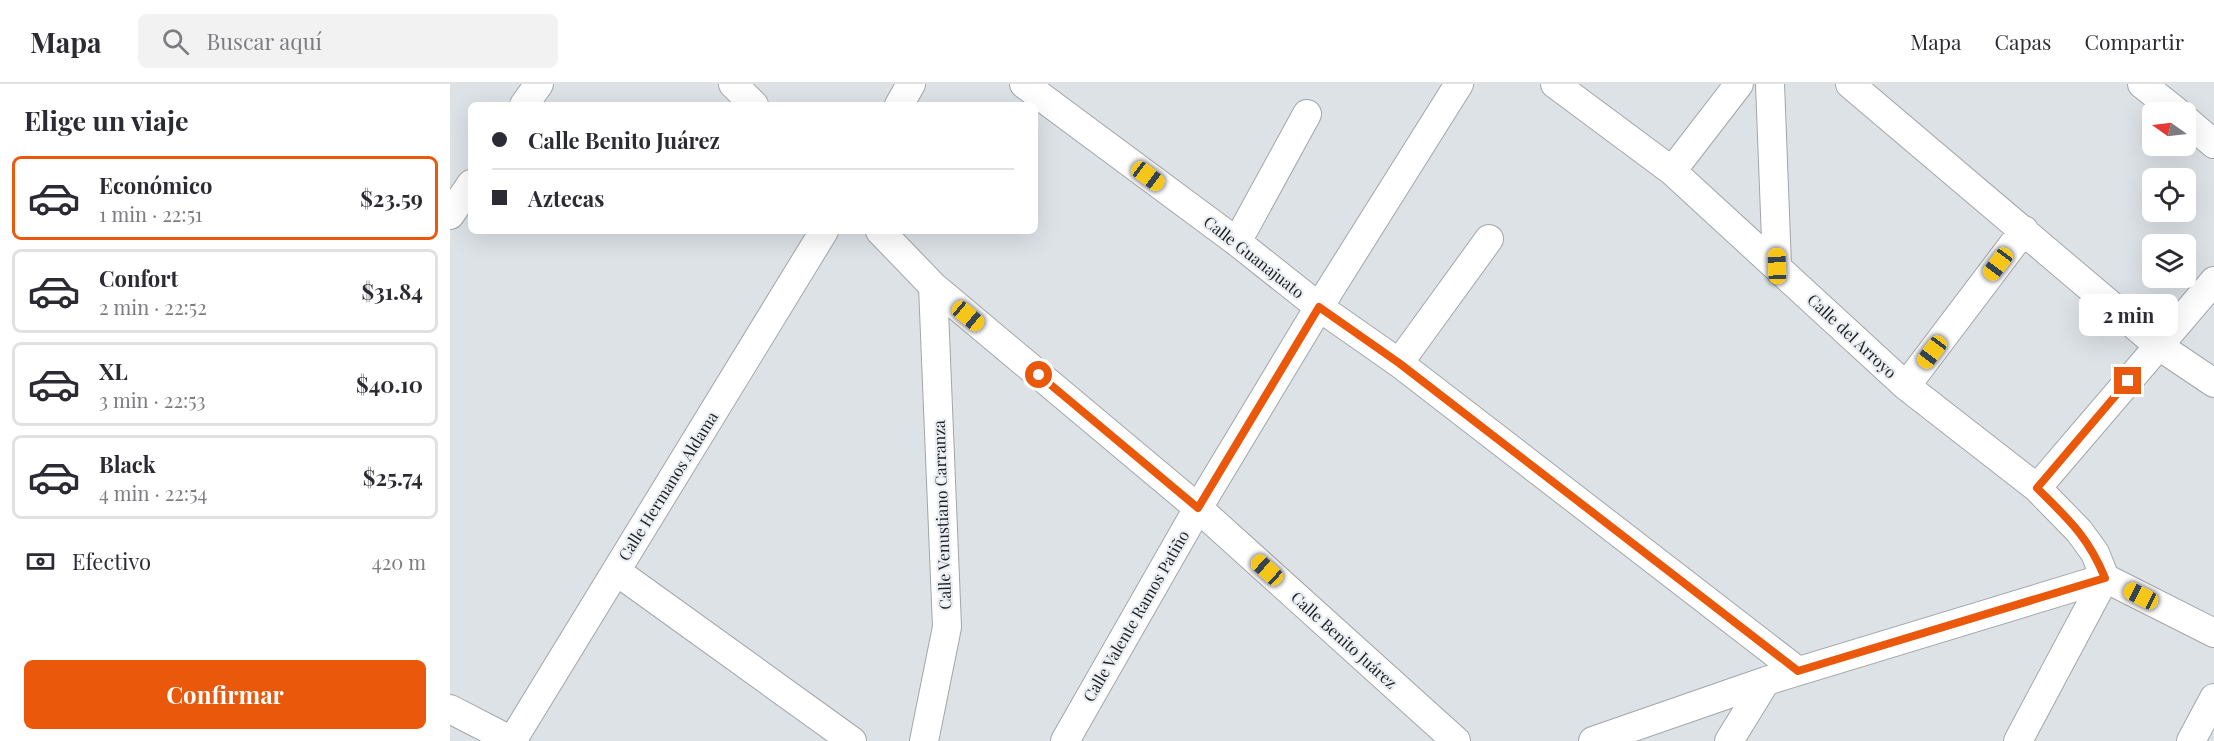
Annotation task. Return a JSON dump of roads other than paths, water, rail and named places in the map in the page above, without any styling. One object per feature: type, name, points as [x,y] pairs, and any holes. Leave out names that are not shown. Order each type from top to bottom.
[{"type":"street","points":[[526,102],[539,84]]},
{"type":"street","points":[[733,84],[751,102]]},
{"type":"street","points":[[901,102],[911,84]]},
{"type":"street","name":"Calle Guanajuato","points":[[1024,84],[1237,242],[1319,307],[1399,363],[1798,671]]},
{"type":"street","name":"Calle Valente Ramos Patiño","points":[[1065,741],[1198,508],[1319,307],[1459,84]]},
{"type":"street","name":"Calle del Arroyo","points":[[1555,84],[1672,171],[1906,386],[2037,488],[2079,531],[2095,553],[2105,578]]},
{"type":"street","points":[[1672,171],[1739,84]]},
{"type":"street","points":[[1770,84],[1777,266]]},
{"type":"street","points":[[1850,84],[2159,346],[2214,382]]},
{"type":"street","points":[[2142,84],[2164,102]]},
{"type":"street","points":[[1237,242],[1307,114]]},
{"type":"street","points":[[2196,129],[2214,144]]},
{"type":"street","points":[[450,215],[468,188]]},
{"type":"street","points":[[1906,386],[2024,230]]},
{"type":"street","name":"Calle Hermanos Aldama","points":[[512,741],[822,234]]},
{"type":"street","name":"Calle Benito Juárez","points":[[883,234],[933,286],[1198,508],[1456,741]]},
{"type":"street","points":[[1399,363],[1489,239]]},
{"type":"street","points":[[2037,488],[2214,281]]},
{"type":"street","name":"Calle Venustiano Carranza","points":[[924,741],[947,627],[933,286]]},
{"type":"street","points":[[616,571],[852,741]]},
{"type":"street","points":[[2018,741],[2105,578]]},
{"type":"street","points":[[1593,741],[1766,681],[2105,578],[2214,633]]},
{"type":"street","points":[[1729,741],[1766,681]]},
{"type":"street","points":[[2191,741],[2214,698]]},
{"type":"street","points":[[450,709],[512,741]]}]
